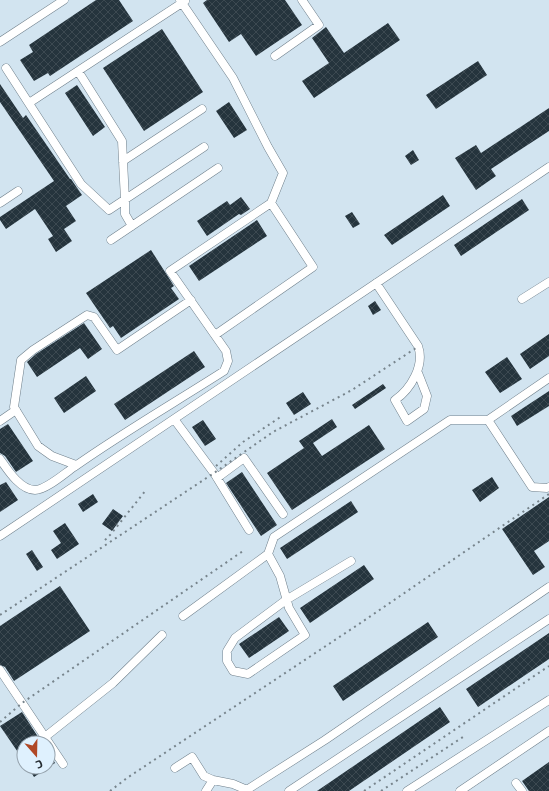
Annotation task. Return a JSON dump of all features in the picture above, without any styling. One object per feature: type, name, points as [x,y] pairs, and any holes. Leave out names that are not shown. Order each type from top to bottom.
[{"type":"street","points":[[0,42],[64,0]]},
{"type":"street","points":[[275,56],[319,25],[302,0]]},
{"type":"street","points":[[0,459],[14,478],[24,486],[34,490],[42,489],[76,465],[224,371],[228,361],[226,351],[170,271],[271,203],[283,174],[233,78],[182,1],[29,103]]},
{"type":"street","points":[[6,68],[81,184],[109,210],[204,146]]},
{"type":"street","points":[[78,71],[122,141],[125,214],[132,226]]},
{"type":"street","points":[[123,161],[202,109]]},
{"type":"street","points":[[0,536],[549,167]]},
{"type":"street","points":[[111,240],[218,168]]},
{"type":"street","points":[[0,203],[18,191]]},
{"type":"street","points":[[215,335],[313,267],[271,203]]},
{"type":"street","points":[[522,299],[549,282]]},
{"type":"street","points":[[376,284],[418,346],[421,353],[418,373],[403,395],[395,400],[407,421],[424,409],[427,396],[418,373]]},
{"type":"street","points":[[76,465],[52,456],[38,446],[14,407],[21,360],[33,350],[87,315],[94,317],[117,350],[191,300]]},
{"type":"street","points":[[182,616],[268,554],[274,537],[450,420],[488,420],[549,378]]},
{"type":"street","points":[[0,421],[16,410]]},
{"type":"street","points":[[174,419],[217,478],[250,530]]},
{"type":"street","points":[[488,420],[532,487],[549,487]]},
{"type":"street","points":[[217,478],[244,458],[283,514]]},
{"type":"street","points":[[268,554],[280,576],[286,600],[289,608],[305,635],[248,674],[233,671],[228,661],[227,651],[235,638],[286,600],[350,561]]},
{"type":"street","points":[[175,768],[192,757],[204,776],[213,780],[233,784],[246,790],[324,740],[549,586]]},
{"type":"street","points":[[289,791],[549,619]]},
{"type":"street","points":[[48,735],[113,683],[162,635]]},
{"type":"street","points":[[0,670],[44,735]]},
{"type":"street","points":[[406,791],[549,700]]},
{"type":"street","points":[[460,791],[549,731]]},
{"type":"street","points":[[56,754],[63,764]]},
{"type":"street","points":[[206,791],[213,780]]},
{"type":"street","points":[[516,783],[522,791]]},
{"type":"building","points":[[96,0],[119,0],[133,21],[50,76],[48,73],[34,81],[20,60],[33,52],[29,45]]},
{"type":"building","points":[[207,0],[285,0],[302,25],[256,56],[241,34],[229,42],[203,3]]},
{"type":"building","points":[[388,23],[400,40],[314,98],[302,81],[329,63],[312,38],[326,27],[344,53]]},
{"type":"building","points":[[162,29],[203,92],[144,131],[103,68]]},
{"type":"building","points":[[478,61],[487,75],[436,109],[426,95]]},
{"type":"building","points":[[0,84],[23,118],[26,115],[82,195],[66,206],[76,221],[64,229],[72,241],[56,252],[48,239],[53,236],[35,209],[6,229],[0,220],[0,217],[54,181],[0,102]]},
{"type":"building","points":[[77,85],[105,127],[93,136],[65,93]]},
{"type":"building","points":[[229,102],[247,130],[234,138],[216,111]]},
{"type":"building","points":[[549,108],[549,131],[491,169],[496,176],[476,190],[455,158],[476,145],[481,153]]},
{"type":"building","points":[[413,150],[419,160],[411,165],[405,156]]},
{"type":"building","points":[[443,195],[450,206],[392,245],[384,235]]},
{"type":"building","points":[[241,197],[250,209],[241,215],[239,214],[207,236],[197,221],[227,201],[230,205]]},
{"type":"building","points":[[522,199],[529,210],[461,256],[454,245]]},
{"type":"building","points":[[352,212],[360,224],[353,228],[345,216]]},
{"type":"building","points":[[257,220],[267,236],[199,281],[189,266]]},
{"type":"building","points":[[151,250],[174,286],[171,288],[179,299],[121,338],[113,326],[110,328],[86,293]]},
{"type":"building","points":[[375,301],[381,310],[373,315],[368,306]]},
{"type":"building","points":[[84,323],[102,349],[88,359],[80,348],[37,377],[27,362],[36,354]]},
{"type":"building","points":[[549,334],[549,356],[530,369],[520,354]]},
{"type":"building","points":[[194,351],[205,367],[125,420],[114,404]]},
{"type":"building","points":[[507,357],[522,379],[500,393],[485,372]]},
{"type":"building","points":[[86,376],[96,391],[64,413],[54,398]]},
{"type":"building","points":[[383,384],[386,388],[355,409],[352,405]]},
{"type":"building","points":[[549,391],[549,406],[517,426],[511,416]]},
{"type":"building","points":[[303,392],[311,404],[294,415],[286,403]]},
{"type":"building","points":[[332,419],[337,427],[313,443],[322,456],[369,425],[385,449],[292,510],[267,473],[304,448],[299,441]]},
{"type":"building","points":[[203,420],[216,439],[205,446],[192,427]]},
{"type":"building","points":[[8,424],[33,461],[16,472],[5,456],[0,453],[0,429]]},
{"type":"building","points":[[242,472],[277,525],[261,536],[226,483]]},
{"type":"building","points":[[492,477],[499,488],[480,502],[472,490]]},
{"type":"building","points":[[6,482],[18,500],[0,512],[0,485]]},
{"type":"building","points":[[93,494],[98,502],[83,512],[78,504]]},
{"type":"building","points":[[549,497],[549,541],[534,551],[545,567],[533,575],[502,529]]},
{"type":"building","points":[[351,501],[358,512],[287,559],[280,548]]},
{"type":"building","points":[[113,509],[123,516],[112,531],[102,524]]},
{"type":"building","points":[[65,523],[79,544],[57,559],[51,550],[61,543],[53,531]]},
{"type":"building","points":[[32,550],[43,567],[37,571],[26,554]]},
{"type":"building","points":[[364,565],[374,579],[310,623],[300,608]]},
{"type":"building","points":[[60,586],[90,631],[14,681],[5,667],[0,665],[0,626]]},
{"type":"building","points":[[279,617],[289,631],[249,658],[239,644]]},
{"type":"building","points":[[428,622],[438,637],[343,701],[333,686]]},
{"type":"building","points":[[549,633],[549,659],[478,707],[466,689]]},
{"type":"building","points":[[440,707],[450,722],[349,791],[317,791]]},
{"type":"building","points":[[22,712],[37,735],[16,735],[16,749],[0,726]]},
{"type":"building","points":[[549,762],[549,791],[529,791],[522,781]]},
{"type":"railway","points":[[0,615],[214,473],[273,432],[352,390],[416,348]]},
{"type":"railway","points":[[216,466],[243,442],[282,416]]},
{"type":"railway","points":[[105,540],[146,490]]},
{"type":"railway","points":[[110,791],[127,778],[362,622],[549,494]]},
{"type":"railway","points":[[0,722],[22,703],[243,551]]},
{"type":"railway","points":[[364,791],[549,666]]},
{"type":"railway","points":[[381,791],[466,735]]}]
